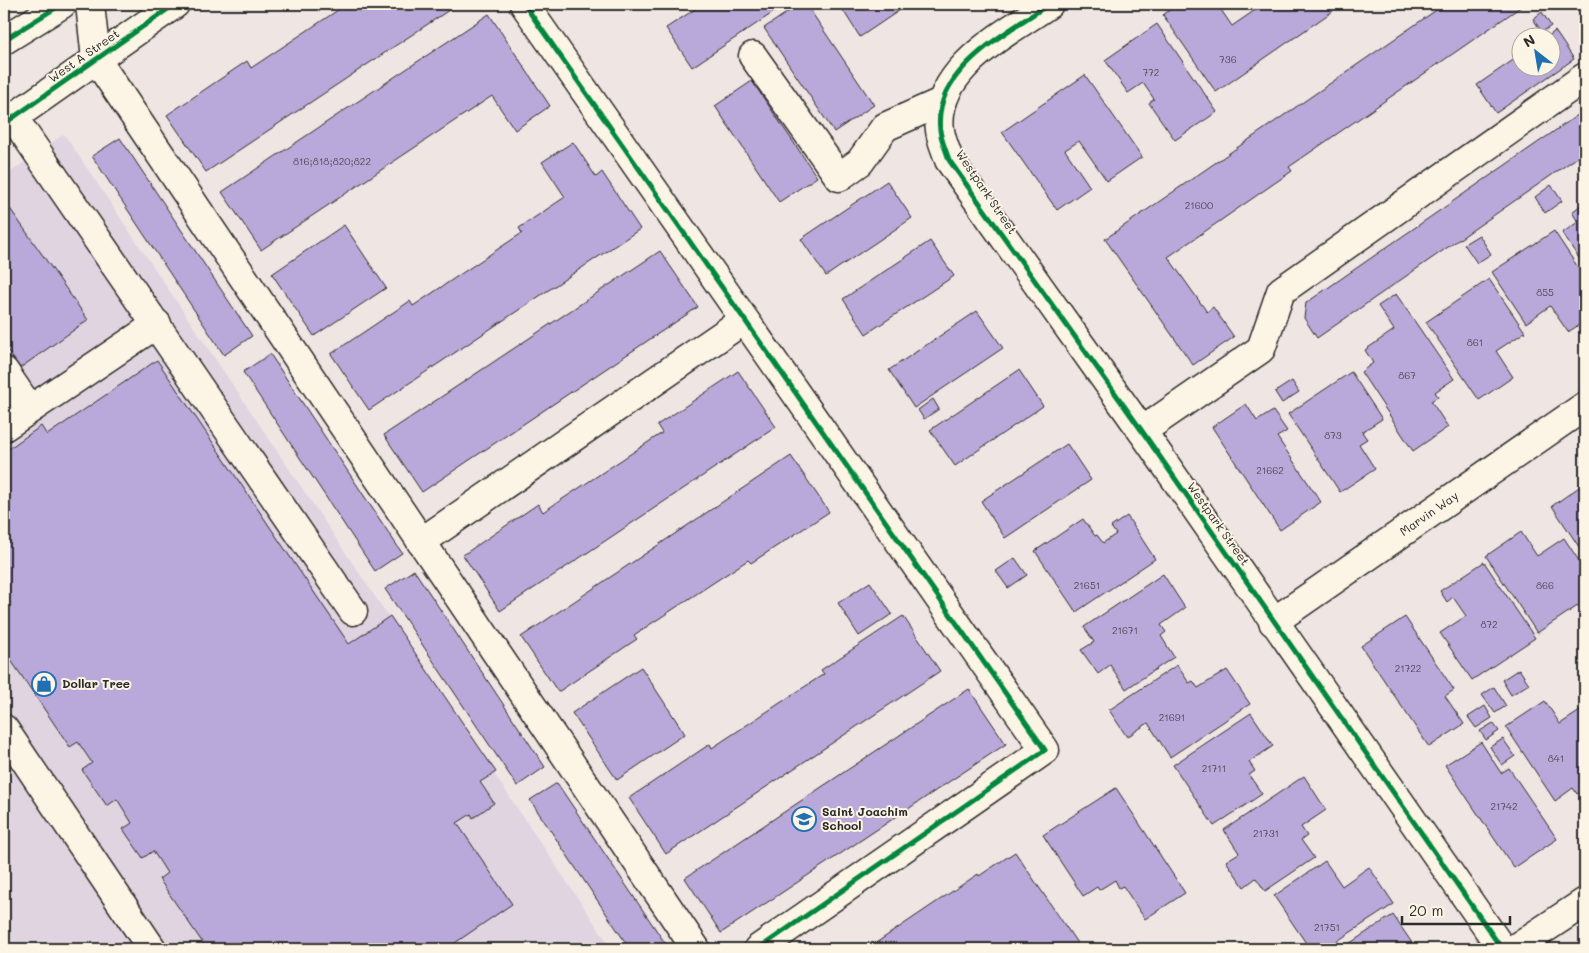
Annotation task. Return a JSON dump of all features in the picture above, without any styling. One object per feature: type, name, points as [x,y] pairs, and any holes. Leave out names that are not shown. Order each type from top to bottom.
[{"type":"street","points":[[4,40],[62,4]]},
{"type":"street","points":[[90,4],[96,59],[696,949]]},
{"type":"street","name":"West A Street","points":[[9,121],[175,4]]},
{"type":"street","points":[[524,4],[1045,750],[758,949]]},
{"type":"street","points":[[753,56],[839,176],[860,162],[884,127],[941,102],[952,79],[973,57],[1049,4]]},
{"type":"street","points":[[1142,431],[1261,349],[1281,291],[1585,78]]},
{"type":"street","name":"Westpark Street","points":[[941,102],[940,130],[949,160],[1142,431],[1502,949]]},
{"type":"street","points":[[9,121],[54,176],[353,611]]},
{"type":"street","points":[[421,542],[744,320]]},
{"type":"street","points":[[4,427],[157,324]]},
{"type":"street","points":[[4,371],[30,409]]},
{"type":"street","name":"Marvin Way","points":[[1273,622],[1585,406]]},
{"type":"street","points":[[4,729],[152,949]]},
{"type":"street","points":[[1514,949],[1585,902]]},
{"type":"shaded area","points":[[64,134],[612,949],[4,949],[4,177]]},
{"type":"building","points":[[347,4],[458,4],[206,172],[167,115],[247,61],[251,68]]},
{"type":"building","points":[[703,4],[786,4],[692,67],[666,28]]},
{"type":"building","points":[[800,4],[806,4],[874,105],[834,132],[764,28]]},
{"type":"building","points":[[839,4],[909,4],[860,37]]},
{"type":"building","points":[[1178,4],[1217,4],[1232,26],[1264,4],[1328,4],[1333,11],[1216,92],[1163,15]]},
{"type":"building","points":[[1445,4],[1525,4],[1289,167],[1292,171],[1168,257],[1207,312],[1213,307],[1234,337],[1193,365],[1105,239]]},
{"type":"building","points":[[1542,12],[1551,26],[1539,28],[1533,19]]},
{"type":"building","points":[[489,14],[550,106],[515,130],[492,96],[261,250],[222,192]]},
{"type":"building","points":[[1157,24],[1217,112],[1175,140],[1149,103],[1154,99],[1143,83],[1128,93],[1105,60]]},
{"type":"building","points":[[1562,41],[1574,59],[1562,67]]},
{"type":"building","points":[[1512,61],[1512,78],[1547,78],[1496,113],[1477,85]]},
{"type":"building","points":[[1085,75],[1142,157],[1107,181],[1079,141],[1065,150],[1090,187],[1057,210],[1002,132]]},
{"type":"building","points":[[752,81],[817,177],[779,202],[715,106]]},
{"type":"building","points":[[1585,110],[1585,152],[1317,338],[1304,318],[1306,303]]},
{"type":"building","points":[[120,138],[252,336],[224,355],[92,156]]},
{"type":"building","points":[[573,142],[596,177],[602,172],[640,229],[369,410],[331,354],[410,301],[413,306],[522,233],[519,228],[565,197],[542,162]]},
{"type":"building","points":[[887,181],[912,218],[826,276],[801,239]]},
{"type":"building","points":[[1551,185],[1562,201],[1545,213],[1535,197]]},
{"type":"building","points":[[4,200],[88,320],[20,368],[4,345]]},
{"type":"building","points":[[1585,202],[1585,267],[1562,233],[1578,222],[1572,212]]},
{"type":"building","points":[[344,225],[386,288],[314,336],[272,274]]},
{"type":"building","points":[[1554,231],[1585,278],[1585,321],[1568,332],[1550,306],[1526,323],[1492,272]]},
{"type":"building","points":[[1479,235],[1491,254],[1477,263],[1464,244]]},
{"type":"building","points":[[930,241],[954,276],[866,334],[843,299]]},
{"type":"building","points":[[660,251],[698,307],[422,492],[384,435]]},
{"type":"building","points":[[1489,279],[1525,332],[1496,351],[1513,377],[1479,400],[1426,322]]},
{"type":"building","points":[[1396,294],[1454,379],[1435,392],[1438,397],[1431,401],[1448,427],[1413,451],[1361,372],[1373,363],[1365,350],[1394,330],[1378,306]]},
{"type":"building","points":[[977,311],[1003,348],[914,408],[889,370]]},
{"type":"building","points":[[270,354],[402,553],[375,571],[243,372]]},
{"type":"building","points":[[157,360],[349,644],[390,616],[496,772],[480,782],[494,803],[473,818],[471,814],[457,823],[512,904],[446,949],[207,949],[159,879],[167,873],[153,851],[143,858],[123,829],[132,823],[117,799],[107,806],[82,770],[92,763],[78,742],[70,747],[4,650],[4,452],[41,426],[47,435]]},
{"type":"building","points":[[1019,370],[1043,406],[955,466],[930,430]]},
{"type":"building","points":[[738,371],[776,427],[500,611],[463,555],[538,504],[543,512],[662,433],[657,425]]},
{"type":"building","points":[[1351,372],[1382,419],[1362,432],[1367,439],[1359,444],[1375,469],[1340,492],[1288,414]]},
{"type":"building","points":[[1292,381],[1299,392],[1282,403],[1275,392]]},
{"type":"building","points":[[933,399],[939,409],[924,419],[918,410]]},
{"type":"building","points":[[1246,404],[1257,421],[1273,411],[1287,431],[1277,437],[1321,502],[1280,530],[1212,427]]},
{"type":"building","points":[[1067,444],[1091,480],[1005,538],[981,501]]},
{"type":"building","points":[[791,456],[829,512],[751,563],[748,560],[634,635],[637,639],[558,692],[521,637]]},
{"type":"building","points":[[1585,483],[1585,556],[1552,506]]},
{"type":"building","points":[[1127,516],[1155,559],[1076,612],[1035,551],[1083,519],[1095,536],[1097,535],[1103,543],[1116,534],[1111,527]]},
{"type":"building","points":[[1521,532],[1537,556],[1564,538],[1585,570],[1585,601],[1537,633],[1486,556]]},
{"type":"building","points":[[1015,558],[1027,575],[1008,588],[996,571]]},
{"type":"building","points":[[1484,562],[1535,638],[1472,680],[1440,633],[1466,616],[1453,597],[1447,602],[1440,591]]},
{"type":"building","points":[[414,570],[545,767],[517,786],[385,589]]},
{"type":"building","points":[[1163,574],[1185,608],[1161,625],[1166,632],[1161,636],[1174,657],[1126,689],[1110,665],[1098,674],[1081,650],[1094,642],[1084,627]]},
{"type":"building","points":[[870,582],[892,614],[859,636],[838,603]]},
{"type":"building","points":[[903,616],[940,671],[666,854],[629,798],[710,744],[712,748],[824,674],[821,670]]},
{"type":"building","points":[[1405,617],[1454,690],[1445,696],[1464,724],[1429,747],[1361,646]]},
{"type":"building","points":[[1177,665],[1189,683],[1193,681],[1198,688],[1227,670],[1250,704],[1170,757],[1148,723],[1127,737],[1109,710]]},
{"type":"building","points":[[641,667],[685,734],[617,780],[572,713]]},
{"type":"building","points":[[1519,669],[1529,684],[1511,695],[1502,680]]},
{"type":"building","points":[[1494,687],[1506,706],[1495,713],[1482,695]]},
{"type":"building","points":[[969,689],[1006,744],[721,933],[685,878]]},
{"type":"building","points":[[1545,701],[1560,724],[1583,709],[1585,713],[1585,788],[1577,794],[1573,788],[1555,801],[1506,727]]},
{"type":"building","points":[[1485,706],[1492,718],[1476,728],[1468,717]]},
{"type":"building","points":[[1251,713],[1273,746],[1249,762],[1255,771],[1249,775],[1262,794],[1214,826],[1173,765]]},
{"type":"building","points":[[1493,723],[1499,731],[1486,740],[1480,731]]},
{"type":"building","points":[[1503,739],[1515,756],[1502,765],[1490,747]]},
{"type":"building","points":[[1481,742],[1501,773],[1509,768],[1557,839],[1514,868],[1445,765]]},
{"type":"building","points":[[1304,776],[1326,810],[1301,827],[1307,836],[1301,840],[1314,858],[1265,891],[1256,878],[1244,887],[1226,861],[1239,853],[1224,830]]},
{"type":"building","points":[[557,783],[669,949],[630,949],[530,800]]},
{"type":"building","points":[[1116,788],[1185,893],[1145,919],[1123,886],[1119,888],[1115,880],[1099,890],[1097,887],[1083,896],[1043,835]]},
{"type":"building","points":[[1015,852],[1077,943],[1067,949],[867,949],[978,874],[979,876]]},
{"type":"building","points":[[1325,861],[1342,886],[1369,867],[1394,904],[1325,949],[1310,949],[1274,896]]},
{"type":"building","points":[[1393,915],[1414,946],[1409,949],[1341,949]]},
{"type":"cycle path","points":[[4,40],[62,4]]},
{"type":"cycle path","points":[[4,124],[175,4]]},
{"type":"cycle path","points":[[524,4],[1045,750],[758,949]]},
{"type":"cycle path","points":[[1049,4],[1013,27],[976,55],[960,71],[948,89],[941,109],[940,130],[949,160],[1142,431],[1502,949]]},
{"type":"place","name":"Dollar Tree","points":[[44,684]]},
{"type":"place","name":"Saint Joachim School","points":[[804,819]]}]
